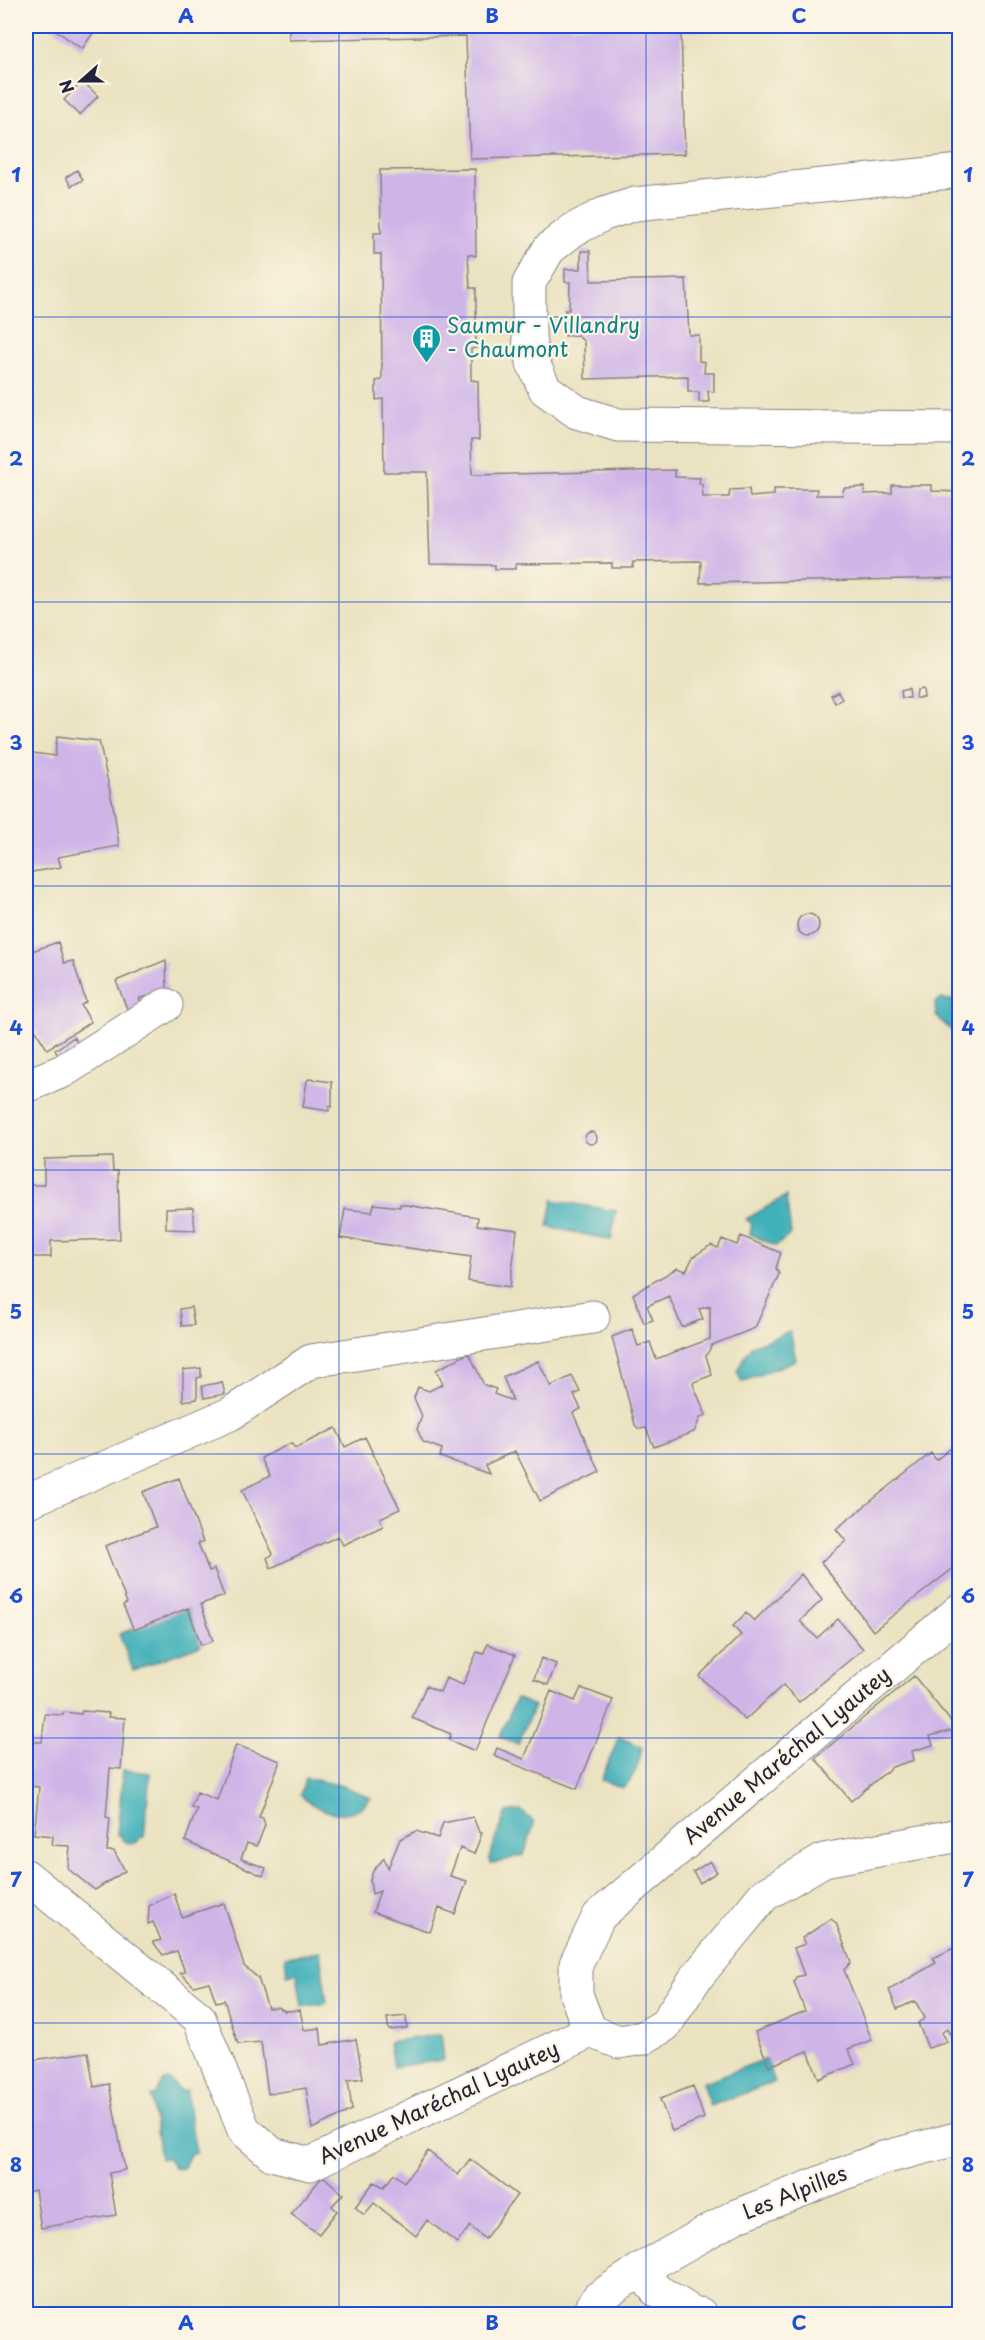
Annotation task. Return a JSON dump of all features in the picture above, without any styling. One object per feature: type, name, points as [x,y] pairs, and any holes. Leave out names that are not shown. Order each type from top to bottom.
[{"type":"street","points":[[960,171],[635,204],[604,214],[573,230],[549,249],[529,283],[529,337],[533,363],[545,389],[577,412],[618,425],[960,428]]},
{"type":"street","points":[[26,1086],[63,1071],[166,1005]]},
{"type":"street","points":[[26,1502],[230,1414],[311,1361],[592,1317]]},
{"type":"street","name":"Avenue Maréchal Lyautey","points":[[26,1876],[199,2018],[244,2130],[272,2154],[310,2164],[590,2031],[576,1994],[576,1964],[599,1916],[960,1610]]},
{"type":"street","points":[[590,2031],[619,2042],[644,2038],[665,2025],[695,1979],[764,1895],[824,1860],[960,1835]]},
{"type":"street","name":"Les Alpilles","points":[[588,2314],[598,2298],[640,2270],[736,2216],[883,2158],[960,2138]]},
{"type":"street","points":[[640,2270],[656,2290],[693,2313],[700,2314]]},
{"type":"water","points":[[941,999],[951,1000],[959,1006],[959,1038],[936,1016],[935,1003]]},
{"type":"water","points":[[786,1196],[791,1234],[776,1246],[750,1234],[752,1224],[746,1219]]},
{"type":"water","points":[[553,1200],[616,1211],[611,1240],[548,1227]]},
{"type":"water","points":[[790,1331],[796,1360],[742,1382],[737,1371],[751,1346]]},
{"type":"water","points":[[188,1608],[201,1645],[133,1670],[119,1634]]},
{"type":"water","points":[[516,1698],[534,1706],[518,1744],[500,1737]]},
{"type":"water","points":[[619,1737],[642,1747],[636,1769],[623,1788],[601,1780]]},
{"type":"water","points":[[123,1770],[150,1773],[144,1837],[130,1844],[117,1835]]},
{"type":"water","points":[[306,1778],[343,1786],[371,1798],[354,1811],[336,1813],[326,1811],[300,1795]]},
{"type":"water","points":[[521,1811],[534,1824],[524,1855],[491,1863],[489,1858],[505,1814]]},
{"type":"water","points":[[320,1952],[327,2003],[302,2007],[297,1973],[287,1975],[285,1957]]},
{"type":"water","points":[[441,2034],[444,2060],[393,2067],[389,2042]]},
{"type":"water","points":[[766,2059],[775,2082],[710,2106],[702,2083]]},
{"type":"water","points":[[171,2081],[180,2091],[186,2090],[196,2153],[190,2154],[184,2167],[180,2169],[174,2167],[166,2158],[160,2159],[151,2096],[156,2095],[162,2082]]},
{"type":"building","points":[[50,26],[98,26],[82,49]]},
{"type":"building","points":[[289,26],[790,26],[790,29],[681,31],[685,154],[470,159],[466,36],[289,40]]},
{"type":"building","points":[[82,81],[98,96],[80,115],[64,100]]},
{"type":"building","name":"Saumur - Villandry - Chaumont","points":[[475,169],[476,256],[468,254],[470,288],[476,288],[476,348],[471,349],[471,380],[478,381],[479,440],[471,440],[472,475],[675,470],[675,477],[700,478],[699,484],[702,484],[703,497],[729,497],[730,490],[749,489],[750,497],[774,495],[774,489],[817,489],[816,495],[842,495],[844,488],[865,487],[864,494],[892,493],[892,485],[932,485],[932,491],[960,492],[960,578],[700,583],[701,561],[633,562],[633,568],[612,568],[612,563],[516,564],[516,569],[495,569],[495,565],[430,564],[427,472],[384,472],[383,399],[376,400],[376,381],[382,380],[381,254],[374,254],[374,233],[381,233],[380,170]]},
{"type":"building","points":[[77,170],[83,180],[71,186],[66,177]]},
{"type":"building","points":[[581,251],[590,251],[591,281],[686,279],[689,335],[699,335],[699,361],[705,362],[704,373],[714,373],[714,392],[708,391],[709,402],[699,402],[699,392],[688,392],[688,376],[585,379],[584,342],[578,335],[565,336],[565,310],[569,310],[570,282],[565,282],[565,269],[581,269]]},
{"type":"building","points":[[909,689],[910,698],[902,698],[901,691]]},
{"type":"building","points":[[923,689],[924,698],[916,698],[917,690]]},
{"type":"building","points":[[838,691],[842,699],[835,703],[831,695]]},
{"type":"building","points":[[57,736],[99,741],[114,810],[119,846],[58,857],[61,867],[26,873],[26,752],[55,756]]},
{"type":"building","points":[[808,914],[816,917],[819,925],[816,933],[808,936],[800,933],[797,925],[800,917]]},
{"type":"building","points":[[58,942],[64,963],[73,961],[86,1002],[81,1005],[91,1022],[47,1049],[26,1015],[26,1002],[31,999],[26,983],[26,953]]},
{"type":"building","points":[[166,960],[167,993],[140,998],[137,1011],[130,1016],[116,981]]},
{"type":"building","points":[[74,1037],[81,1048],[61,1061],[55,1050]]},
{"type":"building","points":[[309,1079],[332,1082],[332,1107],[329,1106],[329,1111],[303,1107]]},
{"type":"building","points":[[593,1132],[597,1138],[593,1144],[589,1144],[585,1136]]},
{"type":"building","points":[[112,1157],[113,1171],[118,1171],[120,1239],[51,1241],[51,1257],[26,1257],[28,1185],[44,1185],[44,1159]]},
{"type":"building","points":[[374,1204],[400,1207],[400,1204],[478,1217],[477,1225],[517,1230],[510,1287],[468,1281],[471,1257],[340,1238],[345,1209],[372,1212]]},
{"type":"building","points":[[193,1208],[195,1230],[166,1229],[166,1209]]},
{"type":"building","points":[[741,1236],[781,1253],[776,1268],[779,1274],[755,1328],[712,1345],[706,1356],[712,1375],[693,1384],[706,1415],[700,1418],[694,1432],[654,1447],[646,1428],[639,1429],[635,1425],[612,1337],[632,1329],[638,1346],[650,1342],[656,1359],[710,1339],[710,1306],[699,1309],[703,1319],[682,1327],[669,1296],[647,1306],[653,1320],[644,1323],[633,1294],[677,1268],[686,1271],[693,1257],[711,1245],[718,1248],[722,1239],[737,1245]]},
{"type":"building","points":[[191,1307],[194,1325],[182,1326],[180,1309]]},
{"type":"building","points":[[469,1353],[484,1385],[496,1389],[494,1394],[513,1401],[503,1377],[538,1361],[551,1386],[572,1376],[580,1392],[574,1395],[581,1409],[573,1413],[600,1472],[540,1501],[515,1451],[485,1465],[489,1474],[440,1457],[442,1449],[423,1442],[417,1429],[422,1416],[414,1398],[418,1387],[429,1391],[443,1384],[436,1370]]},
{"type":"building","points":[[201,1368],[201,1377],[197,1378],[197,1399],[183,1401],[183,1370]]},
{"type":"building","points":[[222,1382],[225,1394],[204,1398],[202,1386]]},
{"type":"building","points":[[336,1428],[345,1447],[365,1437],[400,1509],[380,1518],[383,1526],[343,1545],[338,1536],[271,1568],[267,1558],[273,1554],[242,1490],[270,1476],[261,1458],[291,1443],[295,1448]]},
{"type":"building","points":[[960,1441],[960,1563],[873,1631],[821,1562],[846,1541],[836,1529],[931,1453],[936,1460]]},
{"type":"building","points":[[179,1478],[203,1542],[198,1543],[209,1571],[214,1569],[224,1596],[201,1604],[213,1641],[201,1645],[188,1608],[134,1630],[123,1605],[127,1603],[105,1546],[156,1527],[143,1492]]},
{"type":"building","points":[[801,1574],[822,1600],[800,1621],[817,1638],[838,1619],[863,1649],[799,1702],[783,1685],[745,1720],[699,1676],[741,1635],[733,1626],[746,1613],[754,1621]]},
{"type":"building","points":[[488,1644],[515,1655],[475,1751],[449,1740],[451,1734],[412,1718],[426,1686],[440,1692],[446,1678],[463,1685],[477,1652],[483,1654]]},
{"type":"building","points":[[541,1658],[556,1664],[548,1685],[534,1679]]},
{"type":"building","points":[[914,1676],[957,1729],[930,1736],[933,1745],[912,1751],[914,1760],[892,1767],[851,1801],[815,1758]]},
{"type":"building","points":[[581,1688],[613,1700],[577,1789],[494,1756],[497,1748],[524,1759],[551,1691],[575,1701]]},
{"type":"building","points":[[82,1711],[109,1713],[108,1717],[125,1718],[121,1769],[110,1768],[106,1817],[110,1818],[107,1851],[114,1851],[125,1871],[95,1890],[68,1869],[70,1846],[52,1845],[53,1836],[34,1834],[39,1787],[28,1786],[30,1761],[26,1762],[26,1742],[42,1742],[45,1714],[63,1715],[64,1712],[81,1714]]},
{"type":"building","points":[[236,1745],[280,1761],[259,1817],[263,1818],[265,1825],[259,1841],[256,1846],[247,1843],[241,1859],[266,1868],[263,1876],[185,1841],[197,1809],[191,1807],[197,1792],[217,1800]]},
{"type":"building","points":[[473,1817],[479,1832],[482,1833],[474,1854],[460,1848],[450,1876],[467,1881],[455,1914],[439,1908],[430,1932],[373,1912],[380,1891],[372,1894],[370,1880],[373,1871],[384,1858],[388,1868],[400,1839],[416,1831],[438,1838],[443,1823]]},
{"type":"building","points":[[710,1861],[717,1872],[700,1883],[693,1872]]},
{"type":"building","points":[[174,1893],[182,1917],[224,1903],[244,1966],[258,1978],[268,2008],[278,2007],[285,2011],[300,2010],[304,2030],[320,2028],[322,2045],[356,2039],[363,2078],[348,2080],[352,2110],[312,2129],[306,2088],[268,2094],[261,2042],[238,2044],[224,2000],[216,2002],[209,1982],[194,1986],[180,1973],[185,1972],[177,1951],[163,1955],[153,1942],[161,1940],[153,1922],[148,1924],[149,1906]]},
{"type":"building","points":[[831,1919],[836,1923],[851,1962],[844,1970],[872,2040],[848,2049],[855,2064],[819,2079],[808,2051],[769,2066],[755,2032],[805,2011],[794,1982],[796,1977],[804,1975],[794,1948],[805,1944],[802,1938]]},
{"type":"building","points":[[960,1945],[960,2050],[947,2029],[941,2033],[947,2042],[928,2048],[918,2023],[925,2018],[915,2001],[897,2009],[889,1990],[936,1963],[933,1958]]},
{"type":"building","points":[[406,2016],[407,2028],[389,2030],[387,2018]]},
{"type":"building","points":[[88,2052],[94,2087],[109,2084],[125,2170],[109,2173],[116,2215],[41,2228],[35,2190],[28,2192],[26,2177],[26,2061]]},
{"type":"building","points":[[693,2086],[704,2118],[672,2131],[660,2099]]},
{"type":"building","points":[[428,2151],[458,2175],[470,2159],[517,2195],[485,2239],[470,2226],[457,2243],[427,2220],[416,2236],[374,2203],[364,2215],[355,2207],[374,2182],[384,2187],[394,2174],[404,2182]]},
{"type":"building","points":[[323,2176],[343,2194],[332,2206],[337,2211],[319,2234],[291,2214]]},
{"type":"place","name":"Saumur - Villandry - Chaumont","points":[[426,364]]}]
